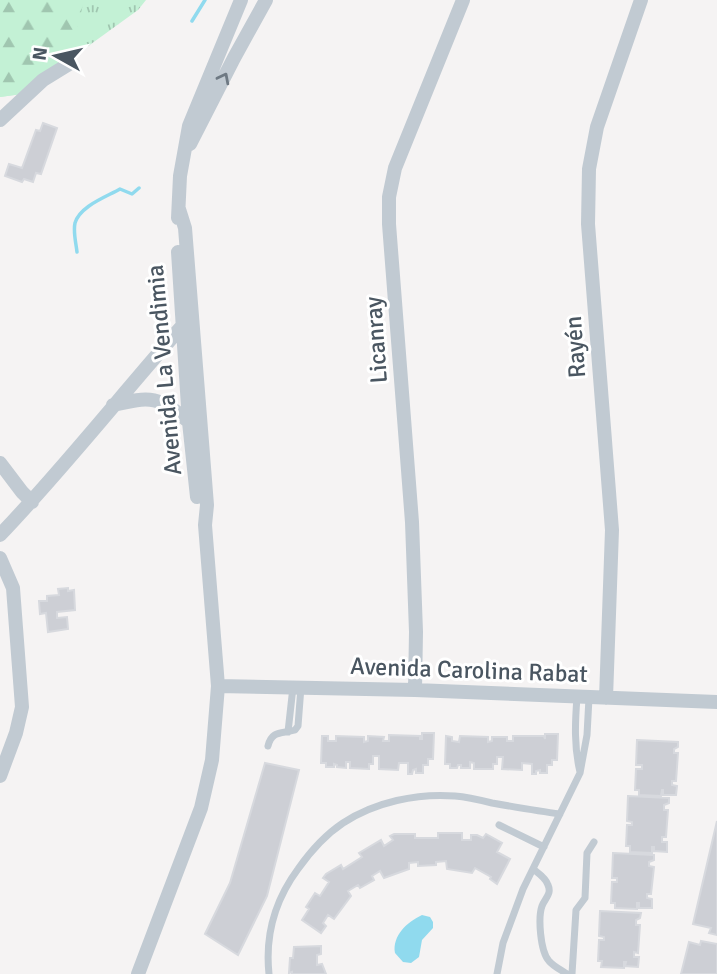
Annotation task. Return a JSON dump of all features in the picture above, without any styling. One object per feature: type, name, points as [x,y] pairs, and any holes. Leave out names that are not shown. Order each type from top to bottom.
[{"type":"street","name":"Avenida La Vendimia","points":[[205,525],[198,505],[189,422],[185,228],[179,209],[178,192],[188,126],[241,0]]},
{"type":"street","points":[[182,161],[266,0]]},
{"type":"street","name":"Licanray","points":[[415,690],[412,522],[389,197],[395,168],[463,0]]},
{"type":"street","name":"Rayén","points":[[606,698],[612,530],[588,224],[589,169],[597,127],[641,0]]},
{"type":"street","points":[[212,66],[257,17]]},
{"type":"street","points":[[0,120],[43,79],[69,64]]},
{"type":"street","name":"Avenida La Vendimia","points":[[138,974],[201,808],[212,760],[218,686],[205,525],[207,505],[187,320]]},
{"type":"street","points":[[0,535],[32,502],[187,320]]},
{"type":"street","points":[[113,405],[152,399],[172,407],[189,422]]},
{"type":"street","points":[[0,463],[32,502]]},
{"type":"street","points":[[0,558],[13,588],[22,707],[16,733],[0,776]]},
{"type":"street","name":"Avenida Carolina Rabat","points":[[218,686],[415,690],[717,702]]},
{"type":"lane","points":[[268,746],[270,738],[275,734],[295,730],[298,726],[298,687]]},
{"type":"lane","points":[[580,773],[574,735],[583,698]]},
{"type":"lane","points":[[497,974],[503,943],[523,889],[580,773],[587,735],[583,698]]},
{"type":"lane","points":[[269,974],[270,932],[279,903],[305,859],[343,823],[396,801],[435,796],[473,799],[560,814]]},
{"type":"lane","points":[[499,825],[544,848]]},
{"type":"lane","points":[[533,869],[549,887],[549,895],[542,907],[540,920],[543,952],[548,960],[569,974],[576,910],[585,898],[587,853],[594,842]]},
{"type":"green space","points":[[0,0],[146,0],[138,10],[22,94],[0,97]]},
{"type":"green space","points":[[0,0],[84,0],[69,64],[22,94],[0,97]]},
{"type":"water","points":[[422,915],[430,917],[433,928],[422,940],[419,957],[411,963],[403,962],[395,953],[398,935]]},
{"type":"building","points":[[43,123],[57,128],[41,174],[36,173],[33,182],[24,179],[22,182],[5,176],[9,164],[22,168],[36,130],[40,131]]},
{"type":"building","points":[[68,588],[68,591],[74,590],[75,610],[57,612],[57,618],[67,617],[68,629],[48,632],[46,613],[40,614],[39,601],[47,601],[47,596],[59,595],[58,589]]},
{"type":"building","points":[[422,733],[434,733],[433,759],[428,759],[428,765],[423,765],[423,773],[416,773],[416,769],[412,774],[408,774],[408,763],[399,763],[398,770],[379,769],[379,756],[373,756],[373,764],[369,764],[369,769],[350,768],[350,762],[346,762],[346,768],[334,764],[334,767],[326,767],[326,763],[321,763],[322,736],[328,736],[328,741],[336,741],[336,736],[364,737],[364,742],[368,741],[368,736],[384,737],[383,741],[389,741],[389,735],[420,736],[422,739]]},
{"type":"building","points":[[545,734],[558,734],[557,760],[552,760],[552,765],[547,765],[547,773],[540,773],[540,770],[532,774],[532,764],[522,763],[522,770],[502,769],[503,757],[497,757],[497,764],[493,764],[493,769],[474,769],[474,763],[470,762],[470,768],[461,768],[461,765],[458,765],[457,768],[450,768],[450,764],[445,764],[446,736],[459,742],[460,736],[488,737],[488,742],[492,741],[492,737],[507,737],[507,741],[513,741],[513,736],[544,736],[545,739]]},
{"type":"building","points":[[637,740],[678,742],[678,747],[674,749],[674,753],[678,753],[676,781],[672,781],[672,785],[677,786],[676,795],[663,795],[662,790],[661,796],[639,795],[639,790],[635,790],[636,769],[642,769],[642,765],[636,765]]},
{"type":"building","points":[[265,763],[299,770],[267,896],[238,955],[205,934],[230,883]]},
{"type":"building","points":[[628,796],[669,798],[669,803],[664,805],[664,810],[668,810],[666,837],[662,837],[662,842],[667,842],[667,852],[654,851],[652,847],[652,853],[630,852],[630,846],[626,846],[627,825],[632,825],[632,822],[627,821]]},
{"type":"building","points":[[717,821],[717,935],[709,933],[711,928],[693,924]]},
{"type":"building","points":[[438,833],[462,833],[462,840],[471,840],[471,835],[483,838],[486,834],[502,843],[497,852],[510,859],[497,884],[491,877],[475,868],[472,873],[447,869],[446,861],[436,862],[436,865],[418,866],[418,862],[409,863],[409,869],[384,878],[380,871],[372,876],[374,880],[348,891],[351,896],[334,919],[328,915],[323,923],[326,926],[321,933],[302,920],[315,893],[320,896],[329,882],[323,878],[326,874],[341,865],[343,869],[362,857],[359,853],[381,840],[384,846],[393,840],[390,836],[394,834],[438,838]]},
{"type":"building","points":[[613,853],[654,855],[654,860],[649,862],[649,866],[654,867],[651,894],[647,894],[647,898],[652,899],[652,908],[639,908],[637,903],[637,909],[615,908],[615,903],[611,903],[612,882],[617,882],[617,878],[612,878]]},
{"type":"building","points":[[600,911],[641,913],[636,920],[636,925],[640,925],[638,953],[634,952],[634,957],[639,957],[638,967],[625,966],[624,962],[624,968],[601,967],[602,961],[598,961],[599,940],[604,940],[604,937],[599,936]]},
{"type":"building","points":[[701,941],[717,944],[717,974],[681,974],[689,942],[700,945]]},
{"type":"building","points":[[321,946],[317,965],[322,964],[326,974],[289,973],[294,947]]},
{"type":"waterway","points":[[192,21],[205,0]]},
{"type":"waterway","points":[[77,252],[74,226],[82,212],[120,189],[132,194],[139,188]]}]
